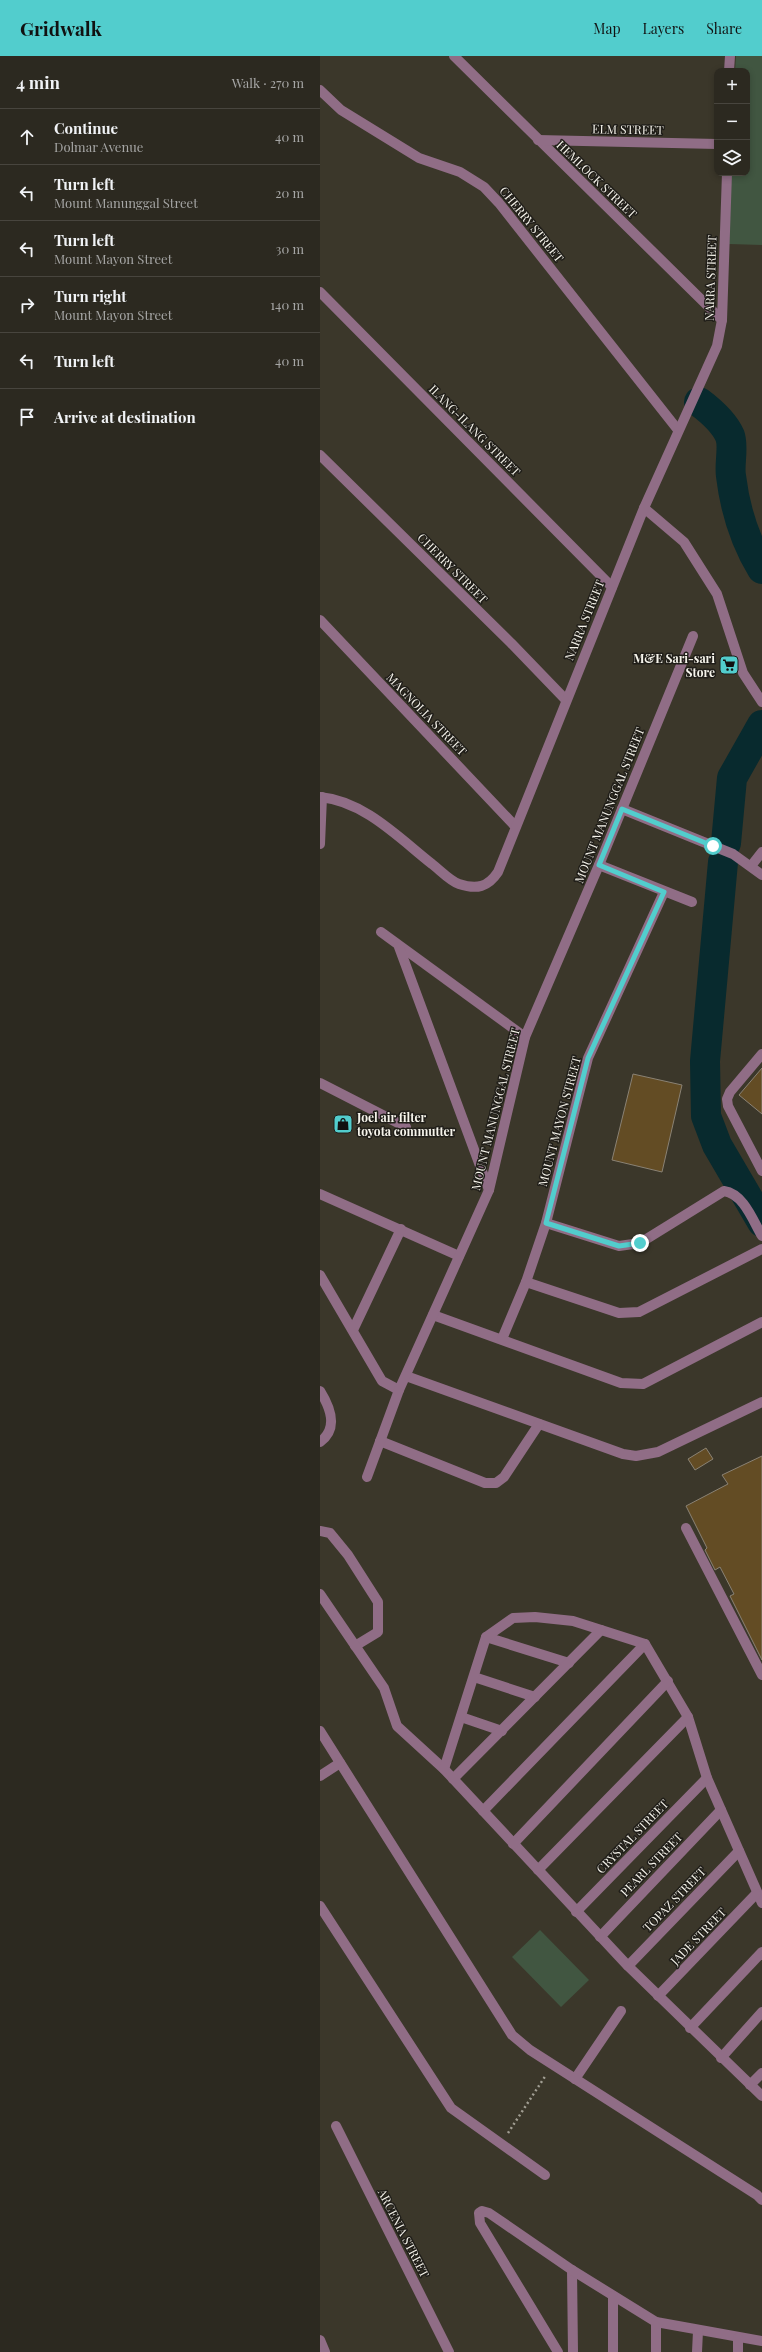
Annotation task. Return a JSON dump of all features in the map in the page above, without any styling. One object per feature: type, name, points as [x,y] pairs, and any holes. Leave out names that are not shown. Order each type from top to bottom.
[{"type":"street","name":"HEMLOCK STREET","points":[[454,56],[722,320]]},
{"type":"street","points":[[729,68],[730,56]]},
{"type":"street","name":"CHERRY STREET","points":[[320,90],[341,110],[419,158],[460,172],[484,187],[499,203],[678,430]]},
{"type":"street","name":"ELM STREET","points":[[538,140],[714,144]]},
{"type":"street","name":"NARRA STREET","points":[[321,797],[337,799],[371,817],[457,884],[470,887],[482,887],[492,882],[498,872],[644,508],[717,346],[722,320],[727,176]]},
{"type":"street","name":"ILANG-ILANG STREET","points":[[320,292],[612,587]]},
{"type":"street","name":"CHERRY STREET","points":[[320,455],[566,700]]},
{"type":"street","points":[[644,508],[684,542],[717,594],[743,673],[762,702]]},
{"type":"street","name":"MAGNOLIA STREET","points":[[320,620],[516,826]]},
{"type":"street","name":"MOUNT MANUNGGAL STREET","points":[[367,1478],[400,1390],[489,1190],[525,1037],[599,865],[693,636]]},
{"type":"street","points":[[320,844],[321,797]]},
{"type":"street","points":[[622,809],[733,854],[762,875]]},
{"type":"street","points":[[751,866],[762,852]]},
{"type":"street","points":[[599,865],[692,902]]},
{"type":"street","name":"MOUNT MAYON STREET","points":[[502,1339],[526,1282],[546,1223],[588,1058],[664,892]]},
{"type":"street","points":[[381,932],[399,947],[525,1037]]},
{"type":"street","points":[[399,947],[489,1190]]},
{"type":"street","points":[[761,1165],[728,1106],[727,1099],[730,1092],[762,1054]]},
{"type":"street","points":[[320,1083],[406,1127]]},
{"type":"street","points":[[546,1223],[619,1246],[640,1243],[724,1191],[732,1192],[740,1199],[762,1236]]},
{"type":"street","points":[[320,1194],[459,1256]]},
{"type":"street","points":[[353,1330],[401,1229]]},
{"type":"street","points":[[526,1282],[619,1313],[639,1312],[762,1249]]},
{"type":"street","points":[[320,1275],[382,1380],[400,1390]]},
{"type":"street","points":[[433,1315],[621,1383],[643,1384],[762,1322]]},
{"type":"street","points":[[406,1376],[623,1454],[636,1456],[658,1452],[762,1402]]},
{"type":"street","points":[[320,1391],[330,1408],[331,1424],[325,1439],[320,1442]]},
{"type":"street","points":[[380,1441],[485,1483],[496,1483],[504,1477],[538,1424]]},
{"type":"street","points":[[686,1528],[762,1675]]},
{"type":"street","points":[[320,1531],[330,1533],[348,1555],[378,1602],[378,1632],[355,1646]]},
{"type":"street","points":[[320,1594],[384,1688],[397,1726],[444,1769],[628,1966],[690,2028],[762,2096]]},
{"type":"street","points":[[444,1769],[486,1637],[512,1618],[527,1617],[573,1621],[645,1644],[688,1717],[707,1778],[756,1894],[762,1903]]},
{"type":"street","points":[[453,1779],[601,1630]]},
{"type":"street","points":[[486,1637],[569,1663]]},
{"type":"street","points":[[483,1811],[645,1644]]},
{"type":"street","points":[[474,1677],[535,1697]]},
{"type":"street","points":[[513,1844],[668,1681]]},
{"type":"street","points":[[461,1717],[502,1731]]},
{"type":"street","points":[[538,1870],[688,1717]]},
{"type":"street","points":[[320,1731],[512,2035],[575,2080],[758,2195],[762,2200]]},
{"type":"street","points":[[320,1776],[340,1763]]},
{"type":"street","name":"CRYSTAL STREET","points":[[576,1912],[707,1778]]},
{"type":"street","name":"PEARL STREET","points":[[600,1937],[721,1810]]},
{"type":"street","name":"TOPAZ STREET","points":[[628,1966],[739,1851]]},
{"type":"street","name":"JADE STREET","points":[[658,1996],[756,1894]]},
{"type":"street","points":[[320,1906],[451,2108],[546,2175]]},
{"type":"street","points":[[690,2028],[762,1952]]},
{"type":"street","points":[[575,2080],[621,2011]]},
{"type":"street","points":[[721,2058],[762,2012]]},
{"type":"street","points":[[750,2085],[762,2073]]},
{"type":"street","name":"ARCENIA STREET","points":[[336,2126],[449,2352]]},
{"type":"street","points":[[558,2352],[480,2223],[479,2213],[482,2211],[489,2213],[572,2270],[656,2322],[698,2331],[762,2341]]},
{"type":"street","points":[[572,2270],[573,2352]]},
{"type":"street","points":[[613,2296],[613,2352]]},
{"type":"street","points":[[656,2322],[656,2352]]},
{"type":"street","points":[[698,2331],[698,2352]]},
{"type":"street","points":[[738,2338],[738,2352]]},
{"type":"street","points":[[320,2340],[325,2352]]},
{"type":"path","points":[[501,2143],[553,2065]]},
{"type":"green space","points":[[736,56],[762,56],[762,245],[729,244],[731,176],[750,176],[750,68],[735,68]]},
{"type":"green space","points":[[540,1930],[589,1980],[561,2007],[512,1957]]},
{"type":"building","points":[[762,1068],[762,1114],[739,1095]]},
{"type":"building","points":[[633,1074],[682,1085],[662,1172],[612,1160]]},
{"type":"building","points":[[706,1448],[713,1459],[695,1470],[688,1459]]},
{"type":"building","points":[[762,1456],[762,1660],[730,1596],[734,1594],[720,1567],[715,1570],[705,1550],[707,1548],[686,1506],[728,1484],[722,1475]]},
{"type":"waterway","points":[[699,402],[721,421],[730,436],[732,445],[731,471],[735,501],[746,536],[762,569]]},
{"type":"waterway","points":[[726,843],[732,778],[762,725]]},
{"type":"waterway","points":[[723,862],[705,1061],[706,1116],[717,1145],[762,1222]]},
{"type":"place","name":"M&E Sari-sari Store","points":[[729,665]]},
{"type":"place","name":"Joel air filter toyota commutter","points":[[343,1124]]},
{"type":"route","points":[[640,1243],[619,1246],[546,1223],[588,1058],[664,892],[599,865],[622,809],[713,846]]}]
